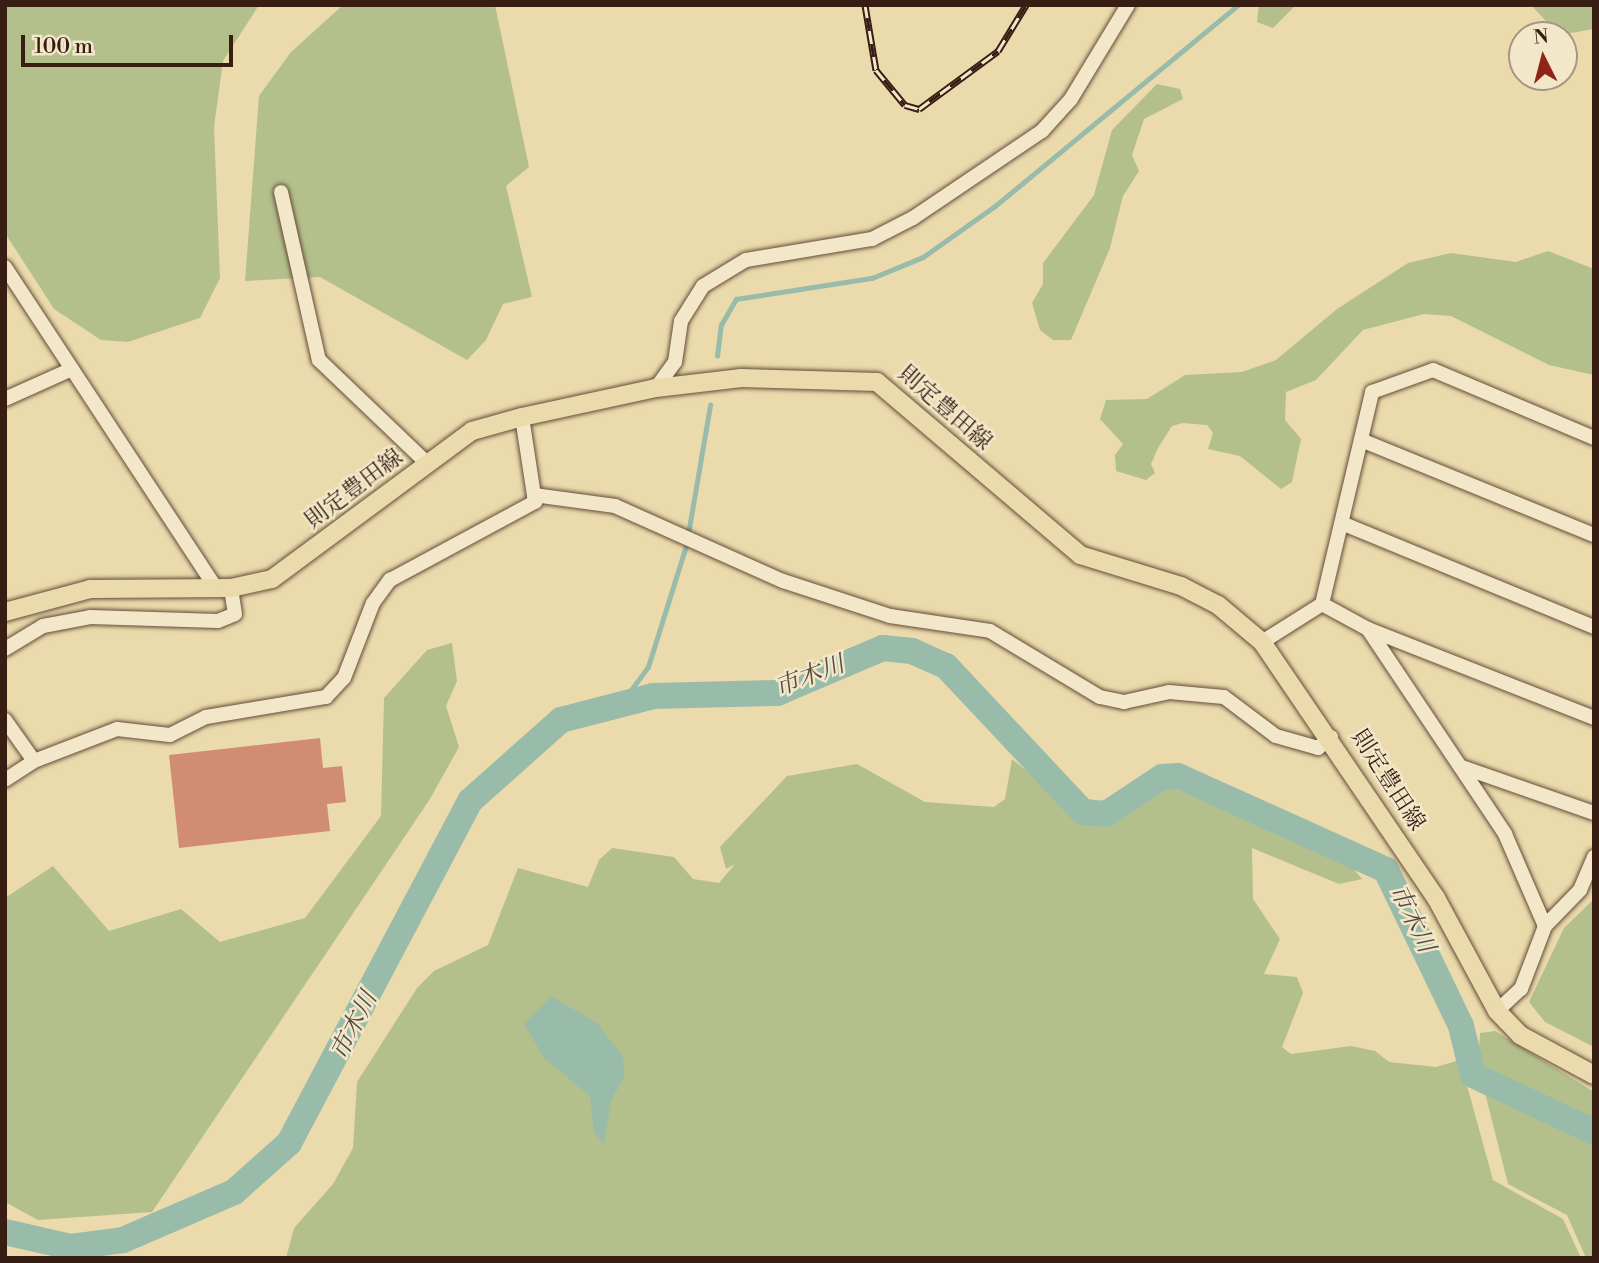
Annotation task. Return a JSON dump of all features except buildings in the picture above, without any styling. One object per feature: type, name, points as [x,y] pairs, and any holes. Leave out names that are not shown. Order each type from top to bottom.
[{"type":"main road","name":"則定豊田線","points":[[5,612],[110,586],[224,588],[272,579],[472,431],[523,417],[656,388],[741,378],[877,382],[1080,555],[1181,586],[1218,605],[1262,642],[1331,737],[1436,898],[1497,1011],[1520,1035],[1594,1075]]},
{"type":"street","points":[[656,388],[676,362],[681,321],[703,286],[746,260],[872,239],[914,218],[1042,131],[1071,99],[1128,5]]},
{"type":"street","points":[[281,192],[319,360],[428,464]]},
{"type":"street","points":[[5,267],[72,369],[224,588],[235,614],[218,621],[90,617],[43,626],[5,649]]},
{"type":"street","points":[[5,399],[72,369]]},
{"type":"street","points":[[1262,642],[1322,604],[1344,524],[1372,392],[1433,370],[1594,438]]},
{"type":"street","points":[[5,780],[34,761],[117,729],[170,735],[206,717],[326,697],[345,678],[373,603],[390,580],[535,502],[523,417]]},
{"type":"street","points":[[1361,440],[1594,535]]},
{"type":"street","points":[[534,495],[575,496],[652,521],[825,597],[890,616],[990,631],[1100,697],[1124,702],[1168,692],[1224,697],[1276,736],[1318,748],[1331,737]]},
{"type":"street","points":[[1344,524],[1594,627]]},
{"type":"street","points":[[1322,604],[1368,629],[1594,718]]},
{"type":"street","points":[[1368,629],[1506,834],[1545,926]]},
{"type":"street","points":[[5,720],[34,761]]},
{"type":"street","points":[[1462,767],[1594,813]]},
{"type":"street","points":[[1497,1011],[1521,989],[1545,926],[1580,890],[1594,857]]},
{"type":"green space","points":[[5,5],[259,5],[223,61],[214,127],[220,278],[200,318],[128,342],[101,340],[54,309],[5,233]]},
{"type":"green space","points":[[343,5],[495,5],[529,167],[506,186],[532,297],[503,304],[486,340],[467,360],[320,277],[245,281],[259,96],[291,52]]},
{"type":"green space","points":[[1259,5],[1296,5],[1273,28],[1257,22]]},
{"type":"green space","points":[[1531,5],[1594,5],[1594,29],[1578,32],[1578,21],[1546,21]]},
{"type":"green space","points":[[1157,84],[1180,89],[1183,99],[1144,119],[1132,155],[1139,171],[1123,196],[1110,248],[1071,340],[1053,340],[1040,330],[1032,303],[1043,284],[1043,263],[1094,195],[1112,130]]},
{"type":"green space","points":[[1548,251],[1594,269],[1594,375],[1549,365],[1451,316],[1424,314],[1363,330],[1316,380],[1286,392],[1285,420],[1301,439],[1292,482],[1281,489],[1240,456],[1208,449],[1213,433],[1207,425],[1183,423],[1172,426],[1151,464],[1155,473],[1146,480],[1116,471],[1115,455],[1123,444],[1100,419],[1106,400],[1147,399],[1185,375],[1242,372],[1276,360],[1337,309],[1408,263],[1451,253],[1516,262]]},
{"type":"green space","points":[[452,643],[457,681],[446,706],[459,747],[430,799],[152,1212],[38,1220],[5,1202],[5,898],[53,866],[109,931],[181,909],[220,942],[305,918],[381,816],[384,698],[427,650]]},
{"type":"green space","points":[[1012,759],[1086,817],[1122,812],[1170,779],[1175,789],[1352,867],[1362,879],[1339,884],[1252,848],[1253,899],[1280,939],[1264,974],[1297,977],[1303,993],[1282,1047],[1291,1054],[1351,1046],[1375,1051],[1389,1062],[1436,1067],[1460,1060],[1493,1180],[1563,1219],[1581,1258],[286,1258],[294,1228],[333,1184],[353,1148],[357,1082],[417,988],[434,971],[488,945],[518,868],[588,887],[599,860],[612,848],[674,857],[693,879],[719,883],[735,864],[726,869],[720,847],[787,776],[857,764],[925,802],[994,807],[1005,799]]},
{"type":"green space","points":[[1594,899],[1594,1047],[1545,1022],[1529,1002],[1564,928]]},
{"type":"green space","points":[[1495,1031],[1594,1092],[1594,1131],[1478,1064],[1480,1033]]},
{"type":"green space","points":[[1483,1085],[1594,1135],[1594,1258],[1586,1258],[1567,1215],[1508,1184]]},
{"type":"shaded area","points":[[551,996],[597,1023],[623,1057],[624,1078],[611,1100],[604,1145],[594,1132],[590,1096],[545,1059],[524,1024]]},
{"type":"waterway","points":[[717,356],[721,325],[736,299],[872,278],[923,257],[995,206],[1238,5]]},
{"type":"waterway","points":[[617,709],[648,667],[686,546],[710,405]]},
{"type":"waterway","name":"市木川","points":[[5,1232],[71,1247],[123,1240],[234,1192],[289,1143],[470,801],[561,720],[653,696],[777,693],[883,648],[912,651],[946,666],[1083,812],[1106,814],[1162,777],[1178,776],[1386,870],[1461,1026],[1473,1075],[1594,1132]]},
{"type":"railway","points":[[865,5],[876,70],[905,105],[919,109],[998,51],[1026,5]]}]
